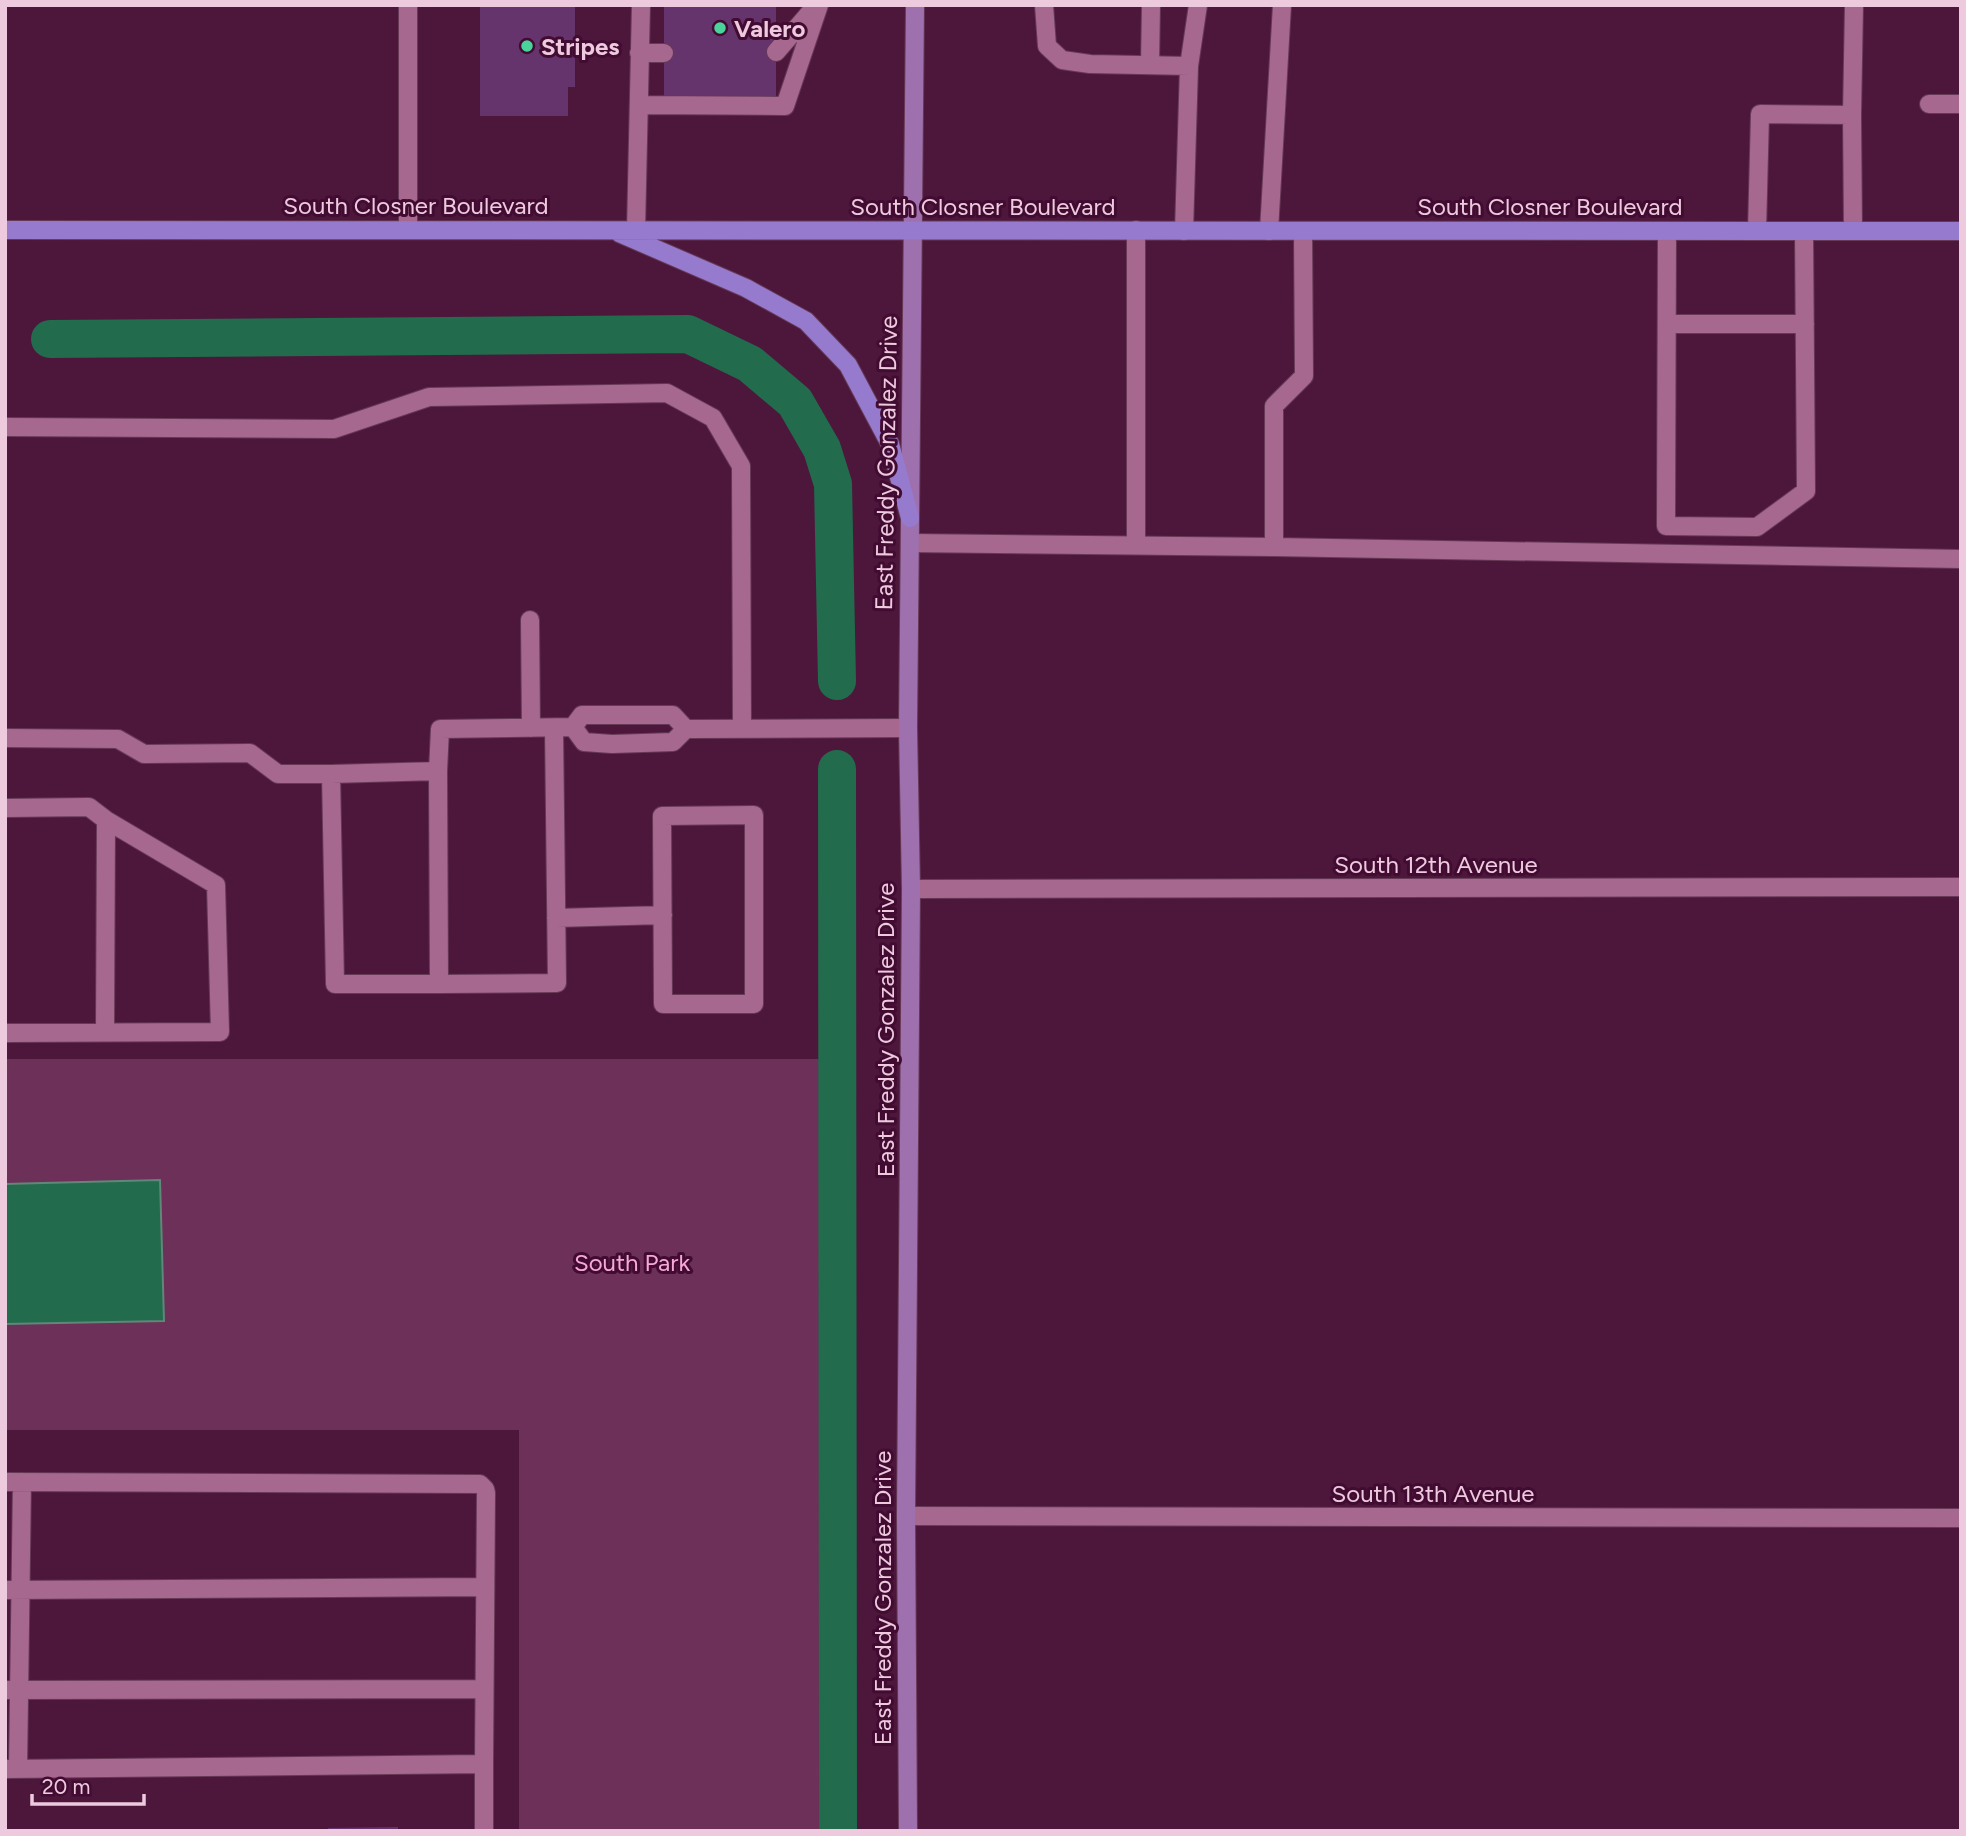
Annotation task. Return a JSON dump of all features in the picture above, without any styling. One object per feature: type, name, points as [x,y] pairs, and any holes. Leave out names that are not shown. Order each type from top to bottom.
[{"type":"main road","name":"East Freddy Gonzalez Drive","points":[[908,1831],[906,1516],[911,889],[908,728],[915,5]]},
{"type":"main road","name":"South Closner Boulevard","points":[[5,230],[1961,231]]},
{"type":"main road","points":[[612,230],[746,288],[806,321],[848,365],[890,444],[910,518]]},
{"type":"street","points":[[408,5],[408,230]]},
{"type":"street","points":[[636,230],[640,5]]},
{"type":"street","points":[[639,105],[785,106],[818,5]]},
{"type":"street","points":[[776,52],[818,5]]},
{"type":"street","points":[[1044,5],[1046,46],[1062,60],[1090,64],[1189,66]]},
{"type":"street","points":[[1150,65],[1151,5]]},
{"type":"street","points":[[1184,231],[1189,66],[1198,5]]},
{"type":"street","points":[[1269,231],[1282,5]]},
{"type":"street","points":[[1853,231],[1854,5]]},
{"type":"street","points":[[639,53],[664,54]]},
{"type":"street","points":[[1929,104],[1961,104]]},
{"type":"street","points":[[1757,231],[1760,114],[1852,115]]},
{"type":"street","points":[[1136,230],[1136,545]]},
{"type":"street","points":[[1274,547],[1274,406],[1304,376],[1303,231]]},
{"type":"street","points":[[1667,231],[1666,526],[1757,527],[1807,491],[1804,231]]},
{"type":"street","points":[[1667,324],[1805,324]]},
{"type":"street","points":[[5,427],[334,429],[429,397],[667,393],[713,418],[741,466],[742,729]]},
{"type":"street","points":[[910,543],[1961,559]]},
{"type":"street","points":[[530,620],[531,728]]},
{"type":"street","points":[[439,984],[440,729],[573,727],[582,715],[673,715],[686,729]]},
{"type":"street","points":[[573,727],[584,742],[612,744],[673,742],[686,729],[908,728]]},
{"type":"street","points":[[331,774],[335,984],[557,983],[555,728]]},
{"type":"street","points":[[5,738],[118,739],[144,754],[250,753],[278,774],[438,771]]},
{"type":"street","points":[[5,808],[89,807],[106,820],[216,885],[220,1032],[5,1032]]},
{"type":"street","points":[[754,815],[754,1004],[663,1004],[663,915],[662,816],[754,815]]},
{"type":"street","points":[[105,1032],[106,820]]},
{"type":"street","name":"South 12th Avenue","points":[[911,889],[1961,887]]},
{"type":"street","points":[[556,918],[663,915]]},
{"type":"street","points":[[484,1764],[12,1769],[13,1482],[478,1483],[483,1486],[486,1493],[484,1831]]},
{"type":"street","name":"South 13th Avenue","points":[[906,1516],[1961,1518]]},
{"type":"street","points":[[13,1590],[485,1587]]},
{"type":"street","points":[[12,1690],[484,1689]]},
{"type":"green space","name":"South Park","points":[[5,1059],[834,1059],[835,1831],[519,1831],[519,1430],[5,1430]]},
{"type":"shaded area","points":[[160,1180],[164,1321],[5,1324],[5,1184]]},
{"type":"building","name":"Stripes","points":[[480,5],[575,5],[575,87],[568,87],[568,116],[480,116]]},
{"type":"building","name":"Valero","points":[[664,5],[776,5],[776,97],[664,97]]},
{"type":"building","points":[[398,1827],[398,1831],[328,1831],[328,1828]]},
{"type":"waterway","points":[[50,339],[688,334],[750,364],[795,402],[822,449],[833,484],[837,681]]},
{"type":"waterway","points":[[837,769],[838,1831]]},
{"type":"place","name":"Valero","points":[[720,28]]},
{"type":"place","name":"Stripes","points":[[527,46]]}]
